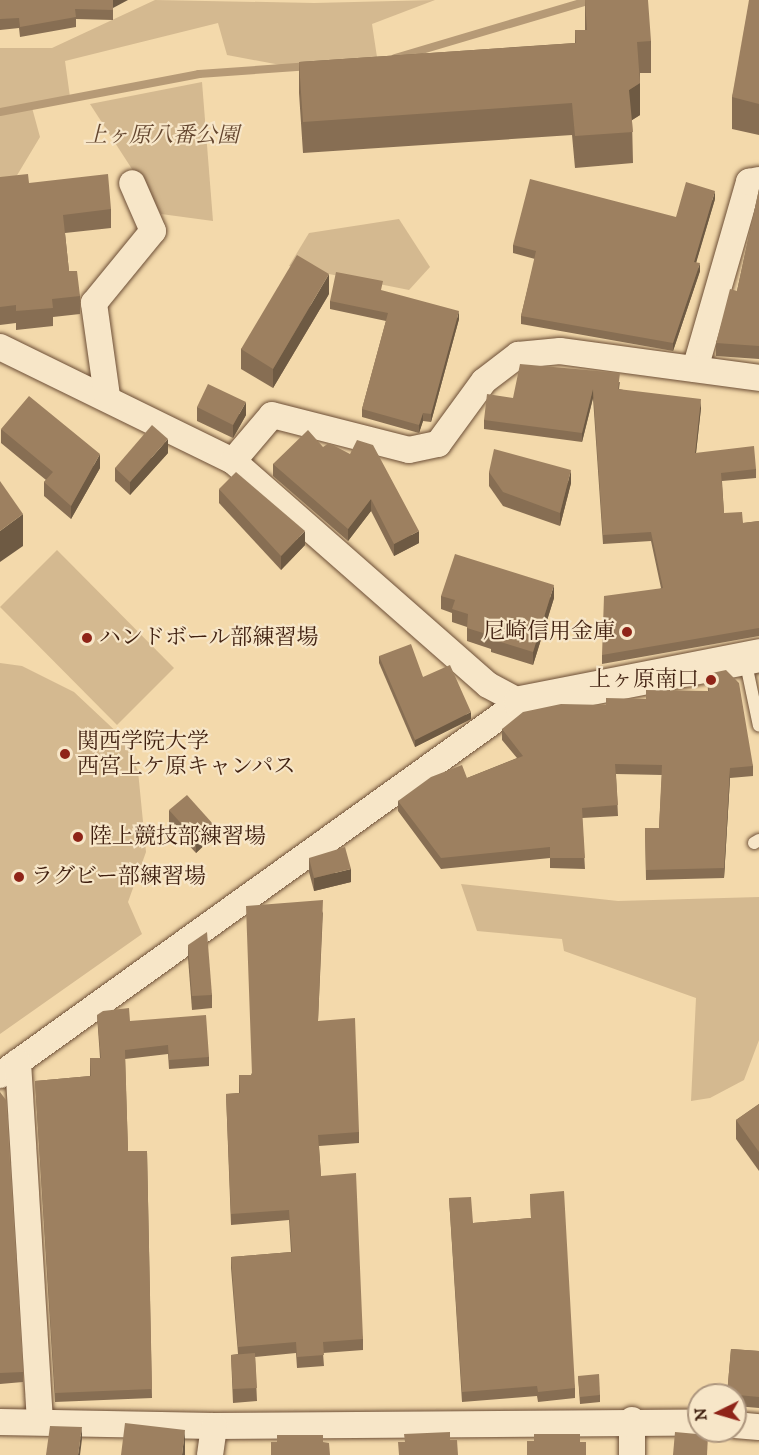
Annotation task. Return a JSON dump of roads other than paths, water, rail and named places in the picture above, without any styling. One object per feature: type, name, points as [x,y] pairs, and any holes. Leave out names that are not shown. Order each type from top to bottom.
[{"type":"street","points":[[694,369],[749,183],[759,180]]},
{"type":"street","points":[[107,396],[94,303],[153,231],[132,183]]},
{"type":"street","points":[[0,347],[107,396],[233,461],[462,663],[520,702]]},
{"type":"street","points":[[233,461],[272,415],[409,450],[438,444],[484,381],[518,355],[560,351],[759,378]]},
{"type":"street","points":[[40,1420],[9,1069],[520,702],[752,656]]},
{"type":"street","points":[[0,1422],[40,1420],[214,1426],[632,1419],[687,1422]]},
{"type":"street","points":[[632,1419],[632,1455]]},
{"type":"street","points":[[210,1455],[214,1426]]},
{"type":"lane","points":[[752,656],[759,726]]},
{"type":"waterway","points":[[395,58],[591,0]]},
{"type":"waterway","points":[[0,112],[199,74],[311,66]]},
{"type":"place","name":"尼崎信用金庫","points":[[627,632]]},
{"type":"place","name":"ハンドボール部練習場","points":[[87,638]]},
{"type":"place","name":"上ヶ原南口","points":[[711,680]]},
{"type":"place","name":"関西学院大学 西宮上ケ原キャンパス","points":[[65,754]]},
{"type":"place","name":"陸上競技部練習場","points":[[78,837]]},
{"type":"place","name":"ラグビー部練習場","points":[[19,877]]},
{"type":"park label","name":"上ヶ原八番公園","points":[[162,136]]}]
